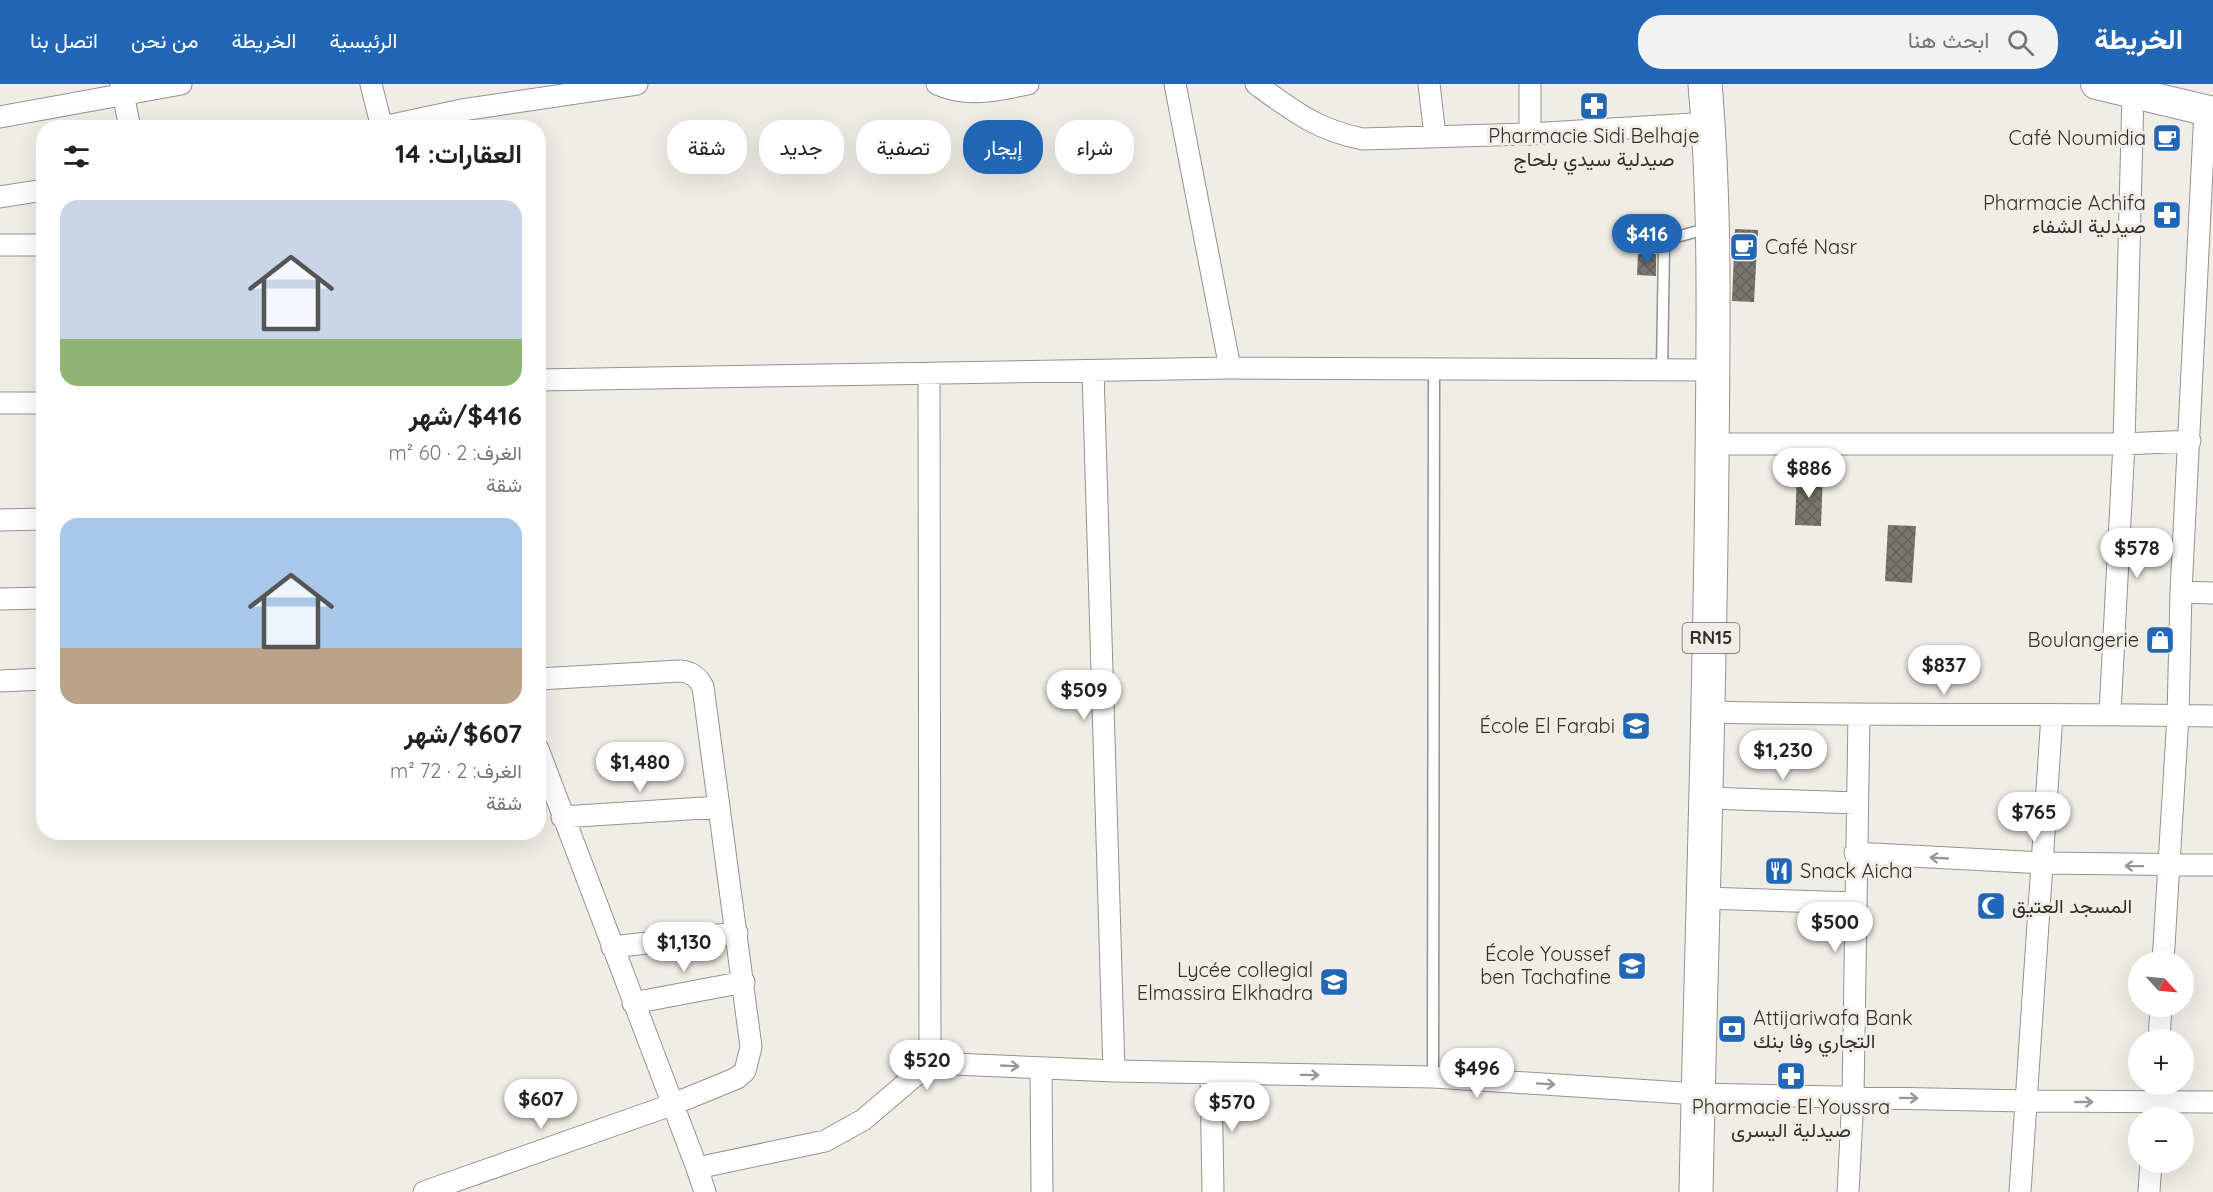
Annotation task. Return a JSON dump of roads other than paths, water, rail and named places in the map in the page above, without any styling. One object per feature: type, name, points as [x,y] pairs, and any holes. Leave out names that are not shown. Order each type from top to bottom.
[{"type":"main road","name":"RN15","points":[[1696,1192],[1709,712],[1713,370],[1713,227],[1709,123],[1705,84]]},
{"type":"street","points":[[0,117],[122,89],[181,84]]},
{"type":"street","points":[[371,84],[379,120]]},
{"type":"street","points":[[414,120],[543,91],[637,84]]},
{"type":"street","points":[[937,84],[951,90],[979,93],[1028,84]]},
{"type":"street","points":[[1175,84],[1230,368]]},
{"type":"street","points":[[1256,84],[1307,121],[1338,134],[1363,139],[1530,134],[1709,123]]},
{"type":"street","points":[[1429,84],[1435,136]]},
{"type":"street","points":[[1530,84],[1530,134]]},
{"type":"street","points":[[2096,84],[2209,111],[2206,250],[2190,441],[2181,592],[2178,716],[2164,951]]},
{"type":"street","points":[[122,89],[128,120]]},
{"type":"street","points":[[2110,713],[2124,444],[2133,93]]},
{"type":"street","points":[[0,197],[36,191]]},
{"type":"street","points":[[0,245],[36,245]]},
{"type":"street","points":[[546,380],[1230,368],[1713,370]]},
{"type":"street","points":[[1093,370],[1114,1071]]},
{"type":"street","points":[[929,373],[930,1063]]},
{"type":"street","points":[[0,403],[36,403]]},
{"type":"street","points":[[1712,444],[2124,444],[2190,441]]},
{"type":"street","points":[[0,520],[36,519]]},
{"type":"street","points":[[2181,592],[2213,593]]},
{"type":"street","points":[[0,599],[36,598]]},
{"type":"street","points":[[424,1192],[467,1184],[671,1105],[737,1078],[746,1071],[751,1047],[744,982],[703,687],[694,675],[680,671],[546,679]]},
{"type":"street","points":[[0,681],[36,680]]},
{"type":"street","points":[[1709,712],[1859,716],[2110,713],[2213,716]]},
{"type":"street","points":[[2020,1192],[2052,715]]},
{"type":"street","points":[[1848,1192],[1853,1097],[1855,853],[1859,716]]},
{"type":"street","points":[[546,772],[705,1192]]},
{"type":"street","points":[[1707,798],[1857,803]]},
{"type":"street","points":[[562,817],[720,807]]},
{"type":"street","points":[[1855,853],[2043,863],[2213,865]]},
{"type":"street","points":[[1704,898],[1855,903]]},
{"type":"street","points":[[612,947],[737,933]]},
{"type":"street","points":[[633,1003],[744,982]]},
{"type":"street","points":[[696,1168],[825,1142],[863,1120],[930,1063],[1211,1074],[1433,1077],[1698,1094],[2025,1101],[2213,1102]]},
{"type":"street","points":[[1041,1068],[1042,1192]]},
{"type":"street","points":[[1211,1074],[1213,1192]]},
{"type":"street","points":[[2150,1192],[2151,1173]]},
{"type":"lane","points":[[1662,369],[1664,247],[1673,238],[1713,227]]},
{"type":"lane","points":[[1433,1077],[1434,368]]},
{"type":"place","name":"Pharmacie Sidi Belhaje صيدلية سيدي بلحاج","points":[[1594,106]]},
{"type":"place","name":"Café Noumidia","points":[[2167,138]]},
{"type":"place","name":"Pharmacie Achifa صيدلية الشفاء","points":[[2167,215]]},
{"type":"place","name":"Café Nasr","points":[[1744,247]]},
{"type":"place","name":"Boulangerie","points":[[2160,640]]},
{"type":"place","name":"École El Farabi","points":[[1636,726]]},
{"type":"place","name":"Snack Aicha","points":[[1779,871]]},
{"type":"place","name":"المسجد العتيق","points":[[1991,906]]},
{"type":"place","name":"École Youssef ben Tachafine","points":[[1632,966]]},
{"type":"place","name":"Lycée collegial Elmassira Elkhadra","points":[[1334,982]]},
{"type":"place","name":"Attijariwafa Bank التجاري وفا بنك","points":[[1732,1029]]},
{"type":"place","name":"Pharmacie El Youssra صيدلية اليسرى","points":[[1791,1076]]}]
